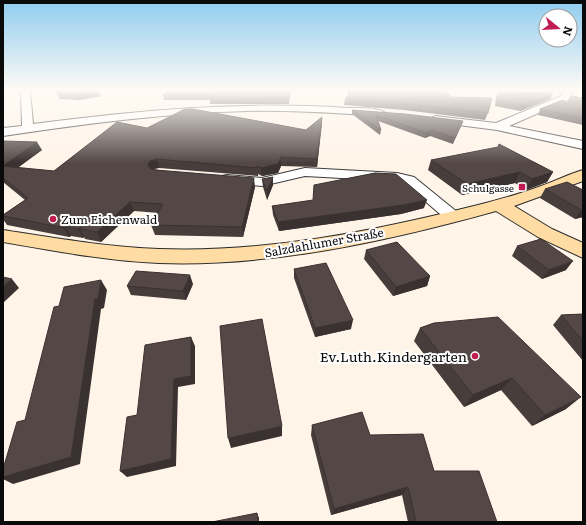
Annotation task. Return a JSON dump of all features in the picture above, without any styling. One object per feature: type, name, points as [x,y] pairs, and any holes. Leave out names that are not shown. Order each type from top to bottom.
[{"type":"main road","name":"Salzdahlumer Straße","points":[[3,236],[102,252],[159,256],[214,257],[255,254],[303,248],[453,216],[536,194],[583,175]]},
{"type":"main road","points":[[497,204],[545,233],[583,251]]},
{"type":"street","points":[[27,114],[28,128]]},
{"type":"street","points":[[3,132],[143,114]]},
{"type":"street","points":[[496,127],[526,114]]},
{"type":"street","points":[[425,117],[496,127],[583,145]]},
{"type":"street","points":[[215,178],[262,182],[305,172],[397,177],[409,180],[453,216]]},
{"type":"building","points":[[174,114],[223,114],[306,130],[322,117],[317,159],[281,157],[278,164],[261,168],[257,166],[257,168],[157,159],[150,161],[148,165],[151,169],[156,170],[254,178],[242,227],[151,225],[163,204],[130,202],[97,232],[80,229],[81,227],[78,229],[64,228],[3,216],[28,198],[3,178],[3,166],[54,171],[117,122],[147,128]]},
{"type":"building","points":[[359,114],[409,114],[463,121],[455,138],[431,130],[427,133],[376,115],[381,130]]},
{"type":"building","points":[[566,114],[583,114],[583,118]]},
{"type":"building","points":[[3,141],[37,142],[3,166]]},
{"type":"building","points":[[499,144],[553,172],[532,179],[520,172],[467,184],[431,160],[498,147]]},
{"type":"building","points":[[375,173],[396,174],[427,200],[403,205],[278,222],[272,206],[313,200],[314,185]]},
{"type":"building","points":[[273,177],[267,191],[262,179]]},
{"type":"building","points":[[567,182],[583,190],[583,210],[545,189]]},
{"type":"building","points":[[541,239],[573,261],[549,270],[517,246]]},
{"type":"building","points":[[397,242],[430,276],[396,287],[366,250]]},
{"type":"building","points":[[326,263],[353,320],[315,328],[294,269]]},
{"type":"building","points":[[136,271],[190,275],[183,291],[127,286]]},
{"type":"building","points":[[3,277],[12,279],[3,286]]},
{"type":"building","points":[[101,280],[98,299],[95,299],[71,457],[3,477],[3,469],[17,422],[25,420],[54,307],[59,306],[64,287]]},
{"type":"building","points":[[583,314],[583,341],[561,315]]},
{"type":"building","points":[[498,317],[581,397],[545,415],[512,378],[473,395],[420,328],[434,323]]},
{"type":"building","points":[[262,319],[282,426],[228,438],[220,326]]},
{"type":"building","points":[[191,337],[191,376],[174,379],[171,459],[120,471],[127,417],[137,415],[145,345]]},
{"type":"building","points":[[362,412],[370,435],[423,434],[434,471],[479,471],[497,522],[416,522],[408,487],[334,509],[312,425]]},
{"type":"building","points":[[257,513],[258,522],[212,522]]},
{"type":"place","name":"Schulgasse","points":[[522,187]]},
{"type":"place","name":"Zum Eichenwald","points":[[53,219]]},
{"type":"place","name":"Ev.Luth.Kindergarten","points":[[475,356]]}]
